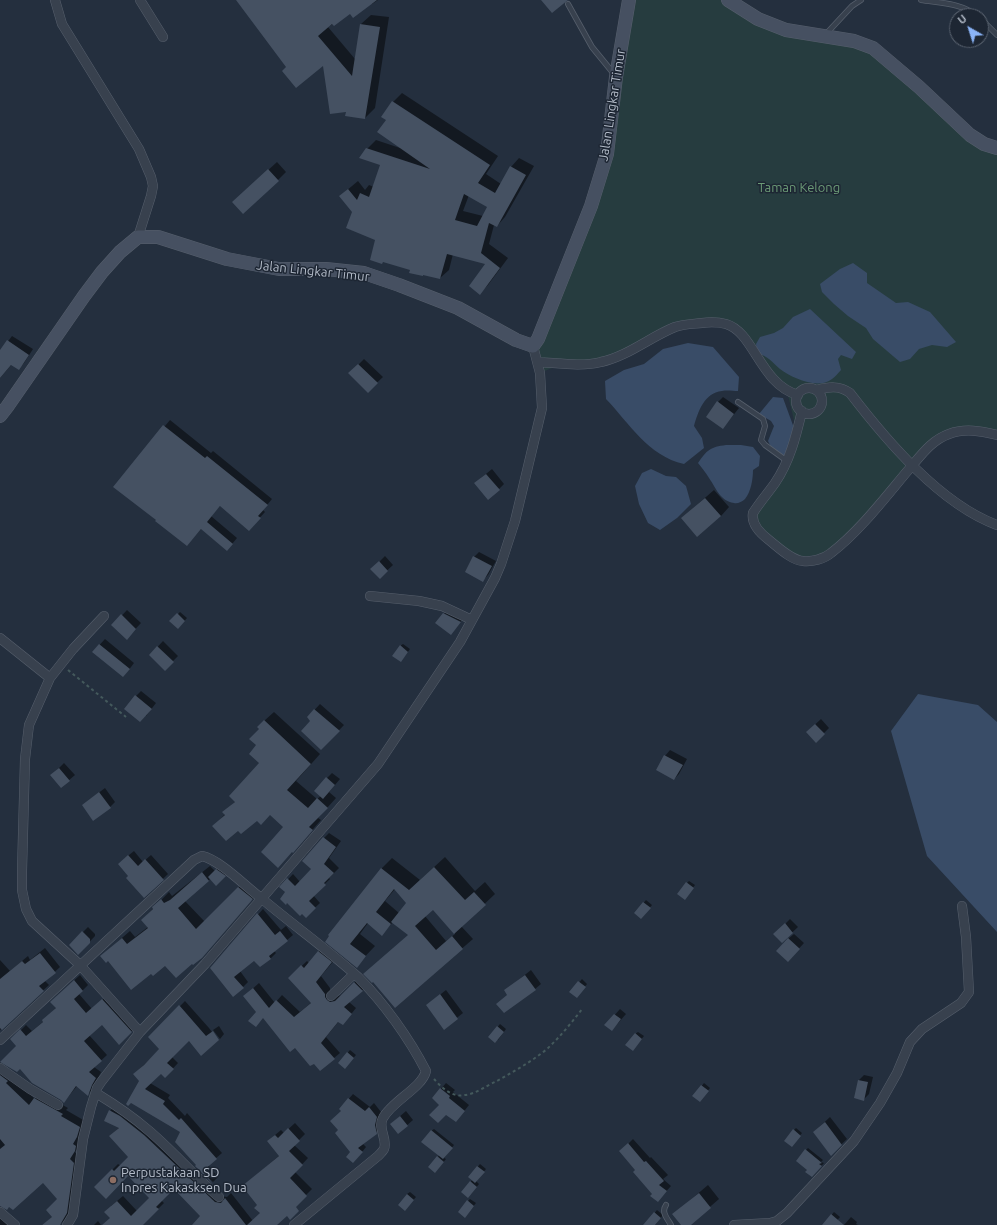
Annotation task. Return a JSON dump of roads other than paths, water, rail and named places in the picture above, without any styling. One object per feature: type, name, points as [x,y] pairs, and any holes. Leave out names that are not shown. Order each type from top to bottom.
[{"type":"main road","name":"Jalan Lingkar Timur","points":[[138,237],[158,237],[227,259],[279,269],[326,269],[364,274],[399,285],[458,308],[516,340],[533,346],[538,339],[591,206],[607,154],[616,77],[629,0]]},
{"type":"main road","points":[[728,0],[758,19],[786,30],[854,41],[873,48],[919,87],[970,136],[984,144],[997,148]]},
{"type":"main road","points":[[0,416],[102,272],[120,252],[138,237]]},
{"type":"street","points":[[56,0],[62,24],[139,149],[151,177],[153,186],[151,196],[138,237]]},
{"type":"street","points":[[140,0],[163,37]]},
{"type":"street","points":[[538,362],[590,364],[602,362],[636,348],[676,327],[686,324],[714,322],[734,327],[742,335],[762,366],[775,382],[798,395]]},
{"type":"street","points":[[67,1225],[73,1215],[83,1140],[90,1107],[101,1082],[140,1032],[205,964],[378,764],[460,642],[472,620],[501,564],[515,521],[542,408],[540,373],[533,346]]},
{"type":"street","points":[[816,390],[821,397],[818,410],[810,413],[802,411],[797,404],[798,395],[804,389],[812,388],[816,390],[836,387],[844,389],[850,393],[912,466],[961,506],[997,524]]},
{"type":"street","points":[[802,411],[794,446],[787,461],[776,482],[753,513],[752,518],[756,527],[766,537],[794,558],[801,561],[821,558],[831,553],[860,525],[927,448],[945,436],[951,433],[971,430],[997,435]]},
{"type":"street","points":[[370,596],[420,601],[442,606],[472,620]]},
{"type":"street","points":[[104,616],[72,649],[50,678],[29,725],[24,779],[22,890],[26,909],[32,921],[80,965],[140,1032]]},
{"type":"street","points":[[0,638],[50,678]]},
{"type":"street","points":[[0,1040],[194,860],[202,856],[209,858],[233,875],[354,974],[392,1018],[411,1044],[426,1071],[420,1082],[401,1098],[382,1119],[381,1130],[385,1144],[384,1149],[378,1156],[294,1225]]},
{"type":"street","points":[[734,1225],[777,1221],[787,1213],[854,1141],[897,1073],[910,1042],[922,1029],[961,1003],[968,996],[966,937],[962,906]]},
{"type":"street","points":[[331,996],[354,974]]},
{"type":"street","points":[[0,1068],[30,1090],[58,1106]]},
{"type":"street","points":[[96,1093],[149,1130],[219,1197]]},
{"type":"street","points":[[0,1212],[15,1225]]},
{"type":"lane","points":[[825,36],[852,6],[861,0]]},
{"type":"lane","points":[[921,0],[956,5],[963,8]]},
{"type":"lane","points":[[568,4],[592,47],[616,77]]},
{"type":"lane","points":[[989,28],[997,35]]},
{"type":"lane","points":[[738,402],[763,419],[765,426],[761,440],[765,445],[787,461]]},
{"type":"lane","points":[[666,1205],[663,1209],[664,1213],[671,1225]]},
{"type":"water","points":[[853,263],[867,273],[867,283],[896,303],[908,302],[930,312],[956,342],[947,347],[932,345],[919,349],[910,359],[900,362],[873,339],[866,328],[848,316],[822,292],[820,284],[840,269]]},
{"type":"water","points":[[810,309],[856,352],[852,359],[841,355],[838,359],[841,370],[832,379],[826,382],[805,382],[791,376],[780,369],[772,361],[757,353],[756,344],[760,337],[774,333],[783,328],[793,317]]},
{"type":"water","points":[[688,343],[713,347],[739,377],[738,391],[722,391],[711,395],[706,399],[700,409],[694,426],[702,438],[704,448],[684,464],[671,460],[660,454],[640,438],[606,399],[605,381],[624,370],[644,364],[663,349]]},
{"type":"water","points":[[773,397],[783,398],[794,428],[785,458],[771,447],[768,441],[774,426],[771,421],[759,414]]},
{"type":"water","points":[[726,445],[753,447],[760,456],[759,466],[753,470],[749,493],[745,499],[738,503],[729,502],[722,497],[698,463],[712,448]]},
{"type":"water","points":[[651,469],[666,476],[676,477],[686,486],[691,504],[677,518],[660,530],[648,523],[639,504],[635,486],[642,473]]},
{"type":"water","points":[[918,694],[978,705],[997,722],[997,932],[927,856],[891,731]]},
{"type":"place","name":"Perpustakaan SD Inpres Kakasksen Dua","points":[[113,1180]]},
{"type":"park label","name":"Taman Kelong","points":[[799,188]]}]
